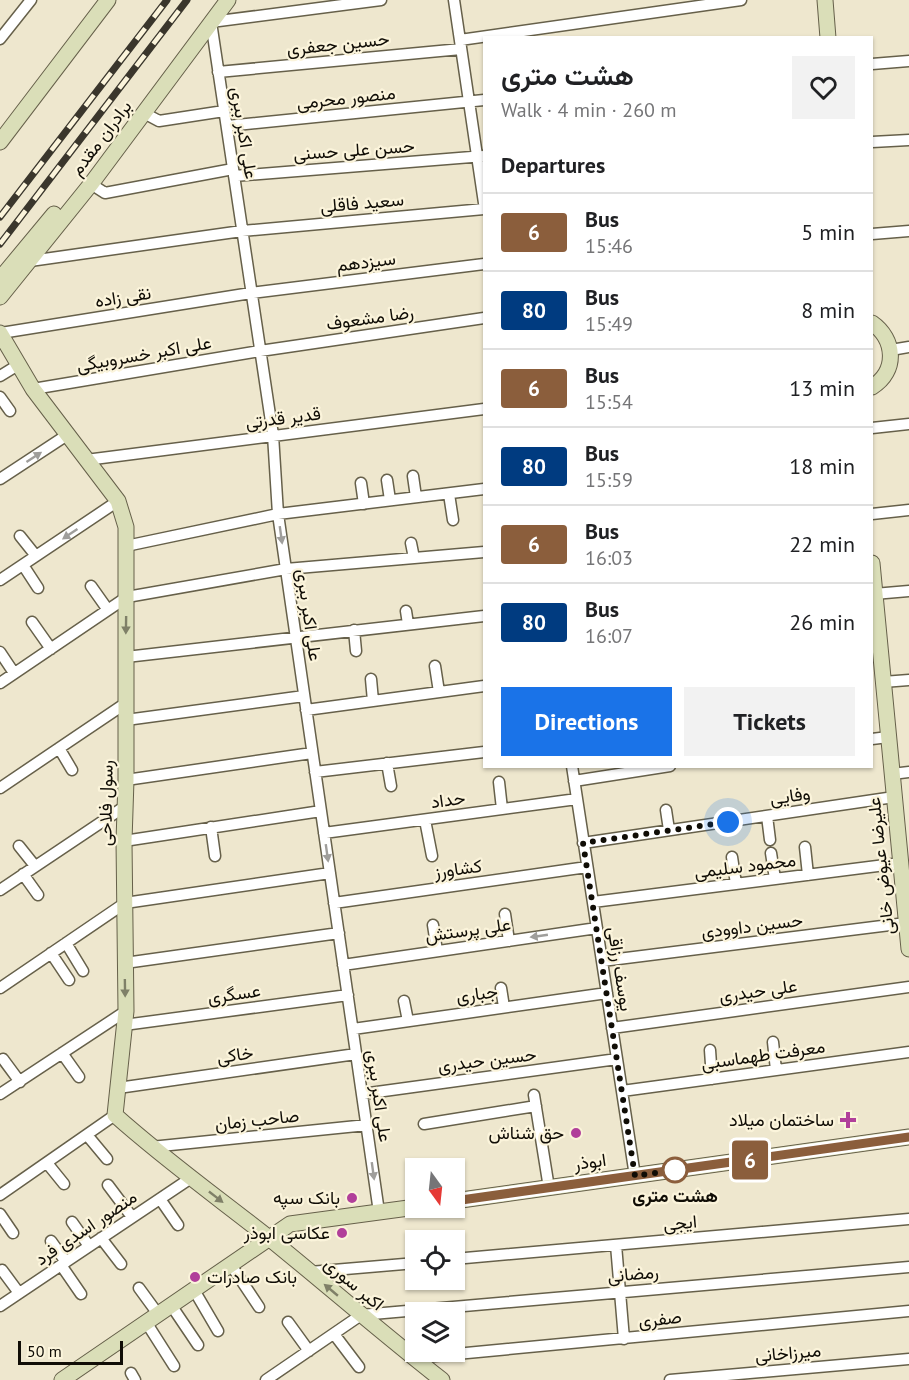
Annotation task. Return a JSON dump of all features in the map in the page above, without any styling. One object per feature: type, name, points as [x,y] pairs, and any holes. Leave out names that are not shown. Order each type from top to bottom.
[{"type":"main road","points":[[0,142],[108,0]]},
{"type":"main road","name":"برادران مقدم","points":[[0,297],[25,258],[141,111],[208,20],[219,0]]},
{"type":"main road","name":"برادران مقدم","points":[[208,20],[228,0]]},
{"type":"main road","points":[[825,0],[828,36]]},
{"type":"main road","name":"برادران مقدم","points":[[0,279],[25,258]]},
{"type":"main road","points":[[873,324],[888,339],[891,350],[888,370],[873,386]]},
{"type":"main road","name":"رسول فلاحی","points":[[0,333],[33,389],[118,501],[126,527],[125,1018],[115,1115]]},
{"type":"main road","name":"علیرضا عیوض خانی","points":[[873,578],[879,674],[903,855],[908,935]]},
{"type":"main road","points":[[115,1115],[151,1148],[269,1238]]},
{"type":"main road","name":"ابوذر","points":[[465,1199],[909,1137]]},
{"type":"main road","points":[[62,1380],[290,1224],[405,1208]]},
{"type":"main road","name":"اکبر سوری","points":[[269,1238],[405,1351]]},
{"type":"main road","name":"اکبر سوری","points":[[419,1362],[442,1380]]},
{"type":"street","points":[[0,39],[31,0]]},
{"type":"street","points":[[208,20],[381,0]]},
{"type":"street","points":[[454,0],[469,102],[481,157],[483,188]]},
{"type":"street","name":"حسین جعفری","points":[[516,36],[741,0]]},
{"type":"street","name":"علی اکبر ببری","points":[[208,20],[218,72],[273,435],[278,514],[379,1212]]},
{"type":"street","name":"حسین جعفری","points":[[218,72],[483,41]]},
{"type":"street","points":[[873,64],[909,62]]},
{"type":"street","name":"منصور محرمی","points":[[226,126],[483,100]]},
{"type":"street","points":[[141,111],[159,121],[224,111]]},
{"type":"street","points":[[873,142],[909,140]]},
{"type":"street","name":"حسن علی حسنی","points":[[87,181],[105,193],[233,172],[481,157]]},
{"type":"street","name":"سعید فاقلی","points":[[25,258],[242,231],[483,209]]},
{"type":"street","points":[[873,234],[909,231]]},
{"type":"street","name":"سیزدهم","points":[[251,293],[483,264]]},
{"type":"street","name":"نقی زاده","points":[[0,333],[251,293]]},
{"type":"street","name":"رضا مشعوف","points":[[260,351],[483,318]]},
{"type":"street","points":[[891,350],[909,347]]},
{"type":"street","name":"علی اکبر خسروبیگی","points":[[33,389],[260,351]]},
{"type":"street","points":[[0,376],[18,365]]},
{"type":"street","points":[[0,397],[10,411]]},
{"type":"street","name":"قدیر قدرتی","points":[[86,460],[483,409]]},
{"type":"street","points":[[873,428],[909,424]]},
{"type":"street","points":[[0,479],[67,435]]},
{"type":"street","points":[[413,476],[416,497]]},
{"type":"street","points":[[387,480],[390,500]]},
{"type":"street","points":[[361,483],[364,504]]},
{"type":"street","points":[[126,546],[278,514],[483,489]]},
{"type":"street","points":[[449,494],[453,520]]},
{"type":"street","points":[[0,580],[118,501]]},
{"type":"street","points":[[873,514],[909,510]]},
{"type":"street","points":[[20,536],[36,556]]},
{"type":"street","points":[[411,543],[414,558]]},
{"type":"street","points":[[0,683],[127,597],[286,570],[483,552]]},
{"type":"street","points":[[23,565],[38,588]]},
{"type":"street","points":[[92,586],[108,610]]},
{"type":"street","points":[[874,594],[909,591]]},
{"type":"street","points":[[406,611],[408,624]]},
{"type":"street","points":[[126,657],[483,616]]},
{"type":"street","points":[[32,622],[51,649]]},
{"type":"street","points":[[354,630],[356,651]]},
{"type":"street","points":[[0,652],[14,673]]},
{"type":"street","points":[[435,666],[439,692]]},
{"type":"street","points":[[879,674],[909,680]]},
{"type":"street","points":[[371,679],[373,701]]},
{"type":"street","points":[[306,710],[483,686]]},
{"type":"street","points":[[126,720],[304,696]]},
{"type":"street","points":[[0,788],[126,703]]},
{"type":"street","points":[[873,739],[888,736]]},
{"type":"street","points":[[59,748],[72,770]]},
{"type":"street","points":[[315,772],[483,752]]},
{"type":"street","points":[[126,780],[312,753]]},
{"type":"street","points":[[387,763],[392,786]]},
{"type":"street","name":"یوسف رزاقی","points":[[572,768],[635,1176]]},
{"type":"street","points":[[574,781],[657,768]]},
{"type":"street","points":[[892,774],[909,772]]},
{"type":"street","points":[[499,782],[502,809]]},
{"type":"street","name":"وفایی","points":[[583,843],[894,797]]},
{"type":"street","name":"حداد","points":[[324,833],[577,800]]},
{"type":"street","points":[[0,890],[124,807]]},
{"type":"street","points":[[666,810],[669,830]]},
{"type":"street","points":[[124,841],[321,811]]},
{"type":"street","points":[[767,816],[770,840]]},
{"type":"street","points":[[425,820],[432,856]]},
{"type":"street","points":[[211,827],[215,856]]},
{"type":"street","points":[[19,846],[35,866]]},
{"type":"street","points":[[805,847],[808,875]]},
{"type":"street","points":[[771,853],[775,879]]},
{"type":"street","name":"محمود سلیمی","points":[[592,902],[808,875],[903,855]]},
{"type":"street","points":[[732,857],[736,884]]},
{"type":"street","name":"کشاورز","points":[[334,903],[587,867]]},
{"type":"street","points":[[0,988],[125,903],[330,873]]},
{"type":"street","points":[[23,874],[38,895]]},
{"type":"street","points":[[505,914],[509,941]]},
{"type":"street","points":[[433,926],[437,951]]},
{"type":"street","name":"علی پرستش","points":[[343,964],[597,928]]},
{"type":"street","points":[[125,963],[339,933]]},
{"type":"street","name":"حسین داوودی","points":[[602,961],[908,935]]},
{"type":"street","points":[[66,943],[83,971]]},
{"type":"street","points":[[51,953],[69,980]]},
{"type":"street","name":"علی حیدری","points":[[612,1028],[909,987]]},
{"type":"street","points":[[501,988],[504,1007]]},
{"type":"street","name":"جباری","points":[[353,1029],[607,993]]},
{"type":"street","name":"عسگری","points":[[125,1018],[348,995]]},
{"type":"street","points":[[404,1001],[408,1021]]},
{"type":"street","points":[[0,1094],[62,1053],[125,1018]]},
{"type":"street","points":[[773,1042],[776,1070]]},
{"type":"street","points":[[710,1050],[712,1079]]},
{"type":"street","name":"معرفت طهماسبی","points":[[622,1091],[909,1052]]},
{"type":"street","points":[[62,1053],[79,1077]]},
{"type":"street","name":"خاکی","points":[[118,1088],[356,1054]]},
{"type":"street","points":[[3,1059],[20,1082]]},
{"type":"street","name":"حسین حیدری","points":[[362,1094],[617,1059]]},
{"type":"street","points":[[424,1124],[535,1101],[549,1188]]},
{"type":"street","points":[[0,1195],[115,1115]]},
{"type":"street","name":"صاحب زمان","points":[[151,1148],[367,1125]]},
{"type":"street","points":[[87,1135],[107,1159]]},
{"type":"street","points":[[47,1162],[64,1184]]},
{"type":"street","name":"منصور اسدی فرد","points":[[2,1302],[20,1293],[191,1178]]},
{"type":"street","points":[[108,1185],[132,1217]]},
{"type":"street","points":[[160,1199],[178,1225]]},
{"type":"street","points":[[0,1214],[14,1233]]},
{"type":"street","name":"ایجی","points":[[465,1258],[909,1219]]},
{"type":"street","points":[[72,1222],[89,1246]]},
{"type":"street","points":[[101,1238],[121,1264]]},
{"type":"street","points":[[51,1241],[81,1294]]},
{"type":"street","points":[[616,1245],[624,1339]]},
{"type":"street","points":[[310,1272],[405,1264]]},
{"type":"street","points":[[231,1265],[259,1307]]},
{"type":"street","name":"رمضانی","points":[[360,1315],[909,1266]]},
{"type":"street","points":[[2,1270],[20,1293]]},
{"type":"street","points":[[139,1288],[174,1366]]},
{"type":"street","points":[[194,1290],[218,1331]]},
{"type":"street","points":[[171,1305],[198,1345]]},
{"type":"street","name":"صفری","points":[[465,1353],[909,1311]]},
{"type":"street","points":[[266,1380],[360,1315]]},
{"type":"street","points":[[288,1322],[309,1350]]},
{"type":"street","points":[[334,1334],[359,1367]]},
{"type":"street","name":"میرزاخانی","points":[[670,1380],[909,1359]]},
{"type":"railway","points":[[0,217],[167,0]]},
{"type":"railway","points":[[0,244],[187,0]]},
{"type":"bus line","name":"6","points":[[465,1199],[909,1137]]},
{"type":"place","name":"ساختمان میلاد","points":[[848,1120]]},
{"type":"place","name":"حق شناش","points":[[576,1133]]},
{"type":"place","name":"هشت متری","points":[[675,1170]]},
{"type":"place","name":"بانک سپه","points":[[352,1198]]},
{"type":"place","name":"عکاسی ابوذر","points":[[342,1233]]},
{"type":"place","name":"بانک صادرات","points":[[195,1277]]},
{"type":"route","points":[[675,1170],[681,1169],[635,1176],[583,843],[728,822]]}]
